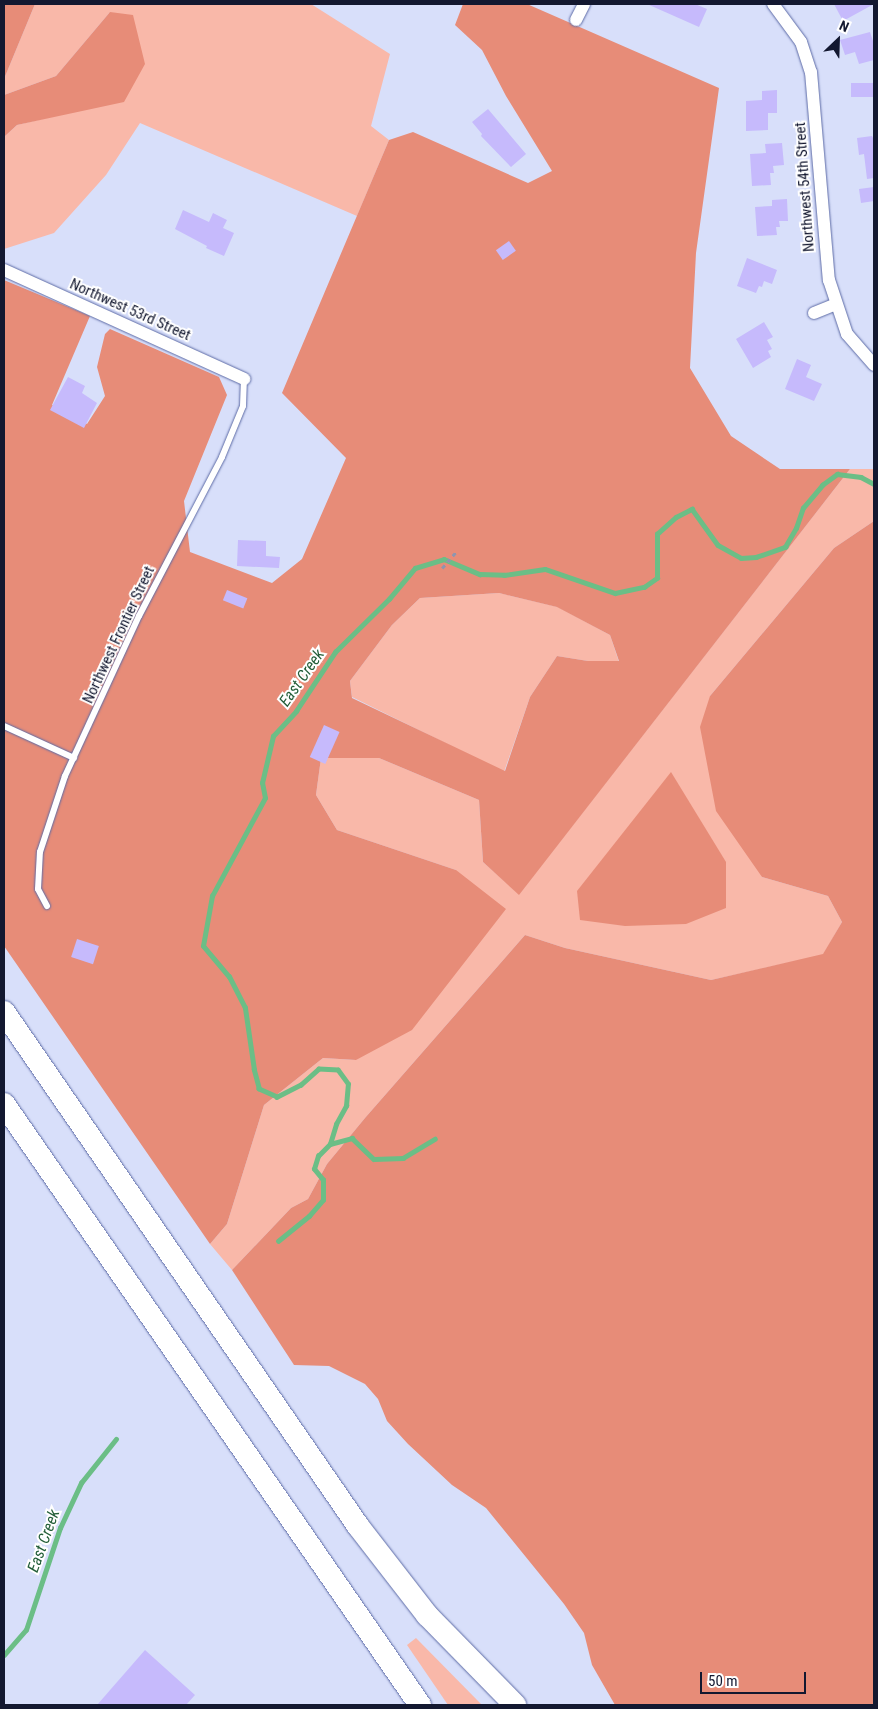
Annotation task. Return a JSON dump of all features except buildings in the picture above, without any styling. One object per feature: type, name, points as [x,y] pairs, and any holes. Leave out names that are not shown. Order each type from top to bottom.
[{"type":"highway","points":[[4,1012],[358,1526],[427,1615],[515,1705]]},
{"type":"highway","points":[[4,1104],[420,1705]]},
{"type":"street","points":[[576,20],[584,4]]},
{"type":"street","name":"Northwest 54th Street","points":[[773,4],[801,42],[811,72],[829,280],[847,334],[874,365]]},
{"type":"street","name":"Northwest 53rd Street","points":[[4,270],[244,379]]},
{"type":"street","points":[[814,313],[836,304]]},
{"type":"lane","name":"Northwest Frontier Street","points":[[47,906],[38,889],[40,852],[59,794],[139,616],[222,457],[243,406],[244,379]]},
{"type":"lane","points":[[4,726],[74,758]]},
{"type":"path","points":[[442,568],[458,551]]},
{"type":"shaded area","points":[[4,4],[35,4],[4,79]]},
{"type":"shaded area","points":[[35,4],[311,4],[390,54],[371,126],[389,140],[357,216],[140,123],[106,175],[54,233],[4,249],[4,137],[17,125],[59,115],[110,12],[56,76],[4,95],[4,79]]},
{"type":"shaded area","points":[[463,4],[527,4],[719,88],[696,253],[690,368],[731,436],[780,469],[850,469],[519,895],[483,862],[479,800],[379,758],[321,758],[316,795],[337,830],[456,870],[506,909],[412,1030],[356,1060],[323,1058],[264,1105],[227,1224],[210,1244],[4,946],[4,280],[90,316],[52,405],[87,424],[105,396],[97,367],[105,334],[110,329],[219,377],[227,395],[184,501],[190,552],[272,583],[302,559],[346,458],[282,393],[389,140],[413,132],[528,183],[552,171],[506,96],[482,50],[455,25]],"holes":[[[499,593],[557,607],[610,635],[619,661],[588,661],[557,656],[530,697],[505,771],[352,698],[350,681],[392,625],[420,598]]]},
{"type":"shaded area","points":[[110,12],[133,15],[145,64],[124,102],[17,125],[4,137],[4,95],[56,76]]},
{"type":"shaded area","points":[[850,469],[874,469],[874,521],[834,548],[710,696],[762,877],[828,896],[842,922],[823,955],[711,980],[565,948],[525,935],[327,1164],[308,1199],[291,1208],[232,1270],[210,1244],[227,1224],[264,1105],[323,1058],[356,1060],[456,870],[337,830],[316,795],[321,758],[379,758],[479,800],[483,862],[519,894]]},
{"type":"shaded area","points":[[874,521],[874,1705],[615,1705],[592,1665],[584,1633],[564,1604],[486,1508],[452,1485],[408,1444],[387,1421],[378,1399],[365,1384],[329,1366],[294,1365],[232,1270],[291,1208],[308,1199],[327,1164],[525,935],[565,948],[711,980],[823,954],[842,922],[828,896],[762,877],[716,811],[700,727],[710,696],[834,548]]},
{"type":"shaded area","points":[[499,593],[558,607],[610,635],[619,662],[588,661],[557,656],[530,697],[504,772],[352,697],[350,681],[392,625],[420,598]]},
{"type":"shaded area","points":[[671,772],[726,862],[726,908],[686,924],[625,926],[580,920],[577,891]]},
{"type":"shaded area","points":[[416,1638],[482,1705],[448,1705],[407,1645]]},
{"type":"waterway","name":"East Creek","points":[[278,1241],[309,1216],[323,1200],[323,1180],[314,1169],[318,1156],[330,1144],[336,1124],[346,1106],[348,1084],[338,1070],[319,1069],[301,1085],[277,1097],[259,1089],[254,1070],[245,1008],[229,977],[203,946],[212,896],[265,798],[262,783],[273,736],[296,711],[335,652],[389,599],[415,568],[444,559],[480,574],[504,575],[545,569],[615,593],[644,587],[657,578],[657,534],[676,517],[692,509],[718,545],[741,558],[756,557],[785,547],[796,528],[803,508],[822,485],[837,474],[861,477],[874,484]]},
{"type":"waterway","points":[[330,1144],[352,1138],[374,1159],[403,1158],[435,1139]]},
{"type":"waterway","name":"East Creek","points":[[4,1655],[26,1630],[60,1528],[81,1483],[116,1439]]}]
